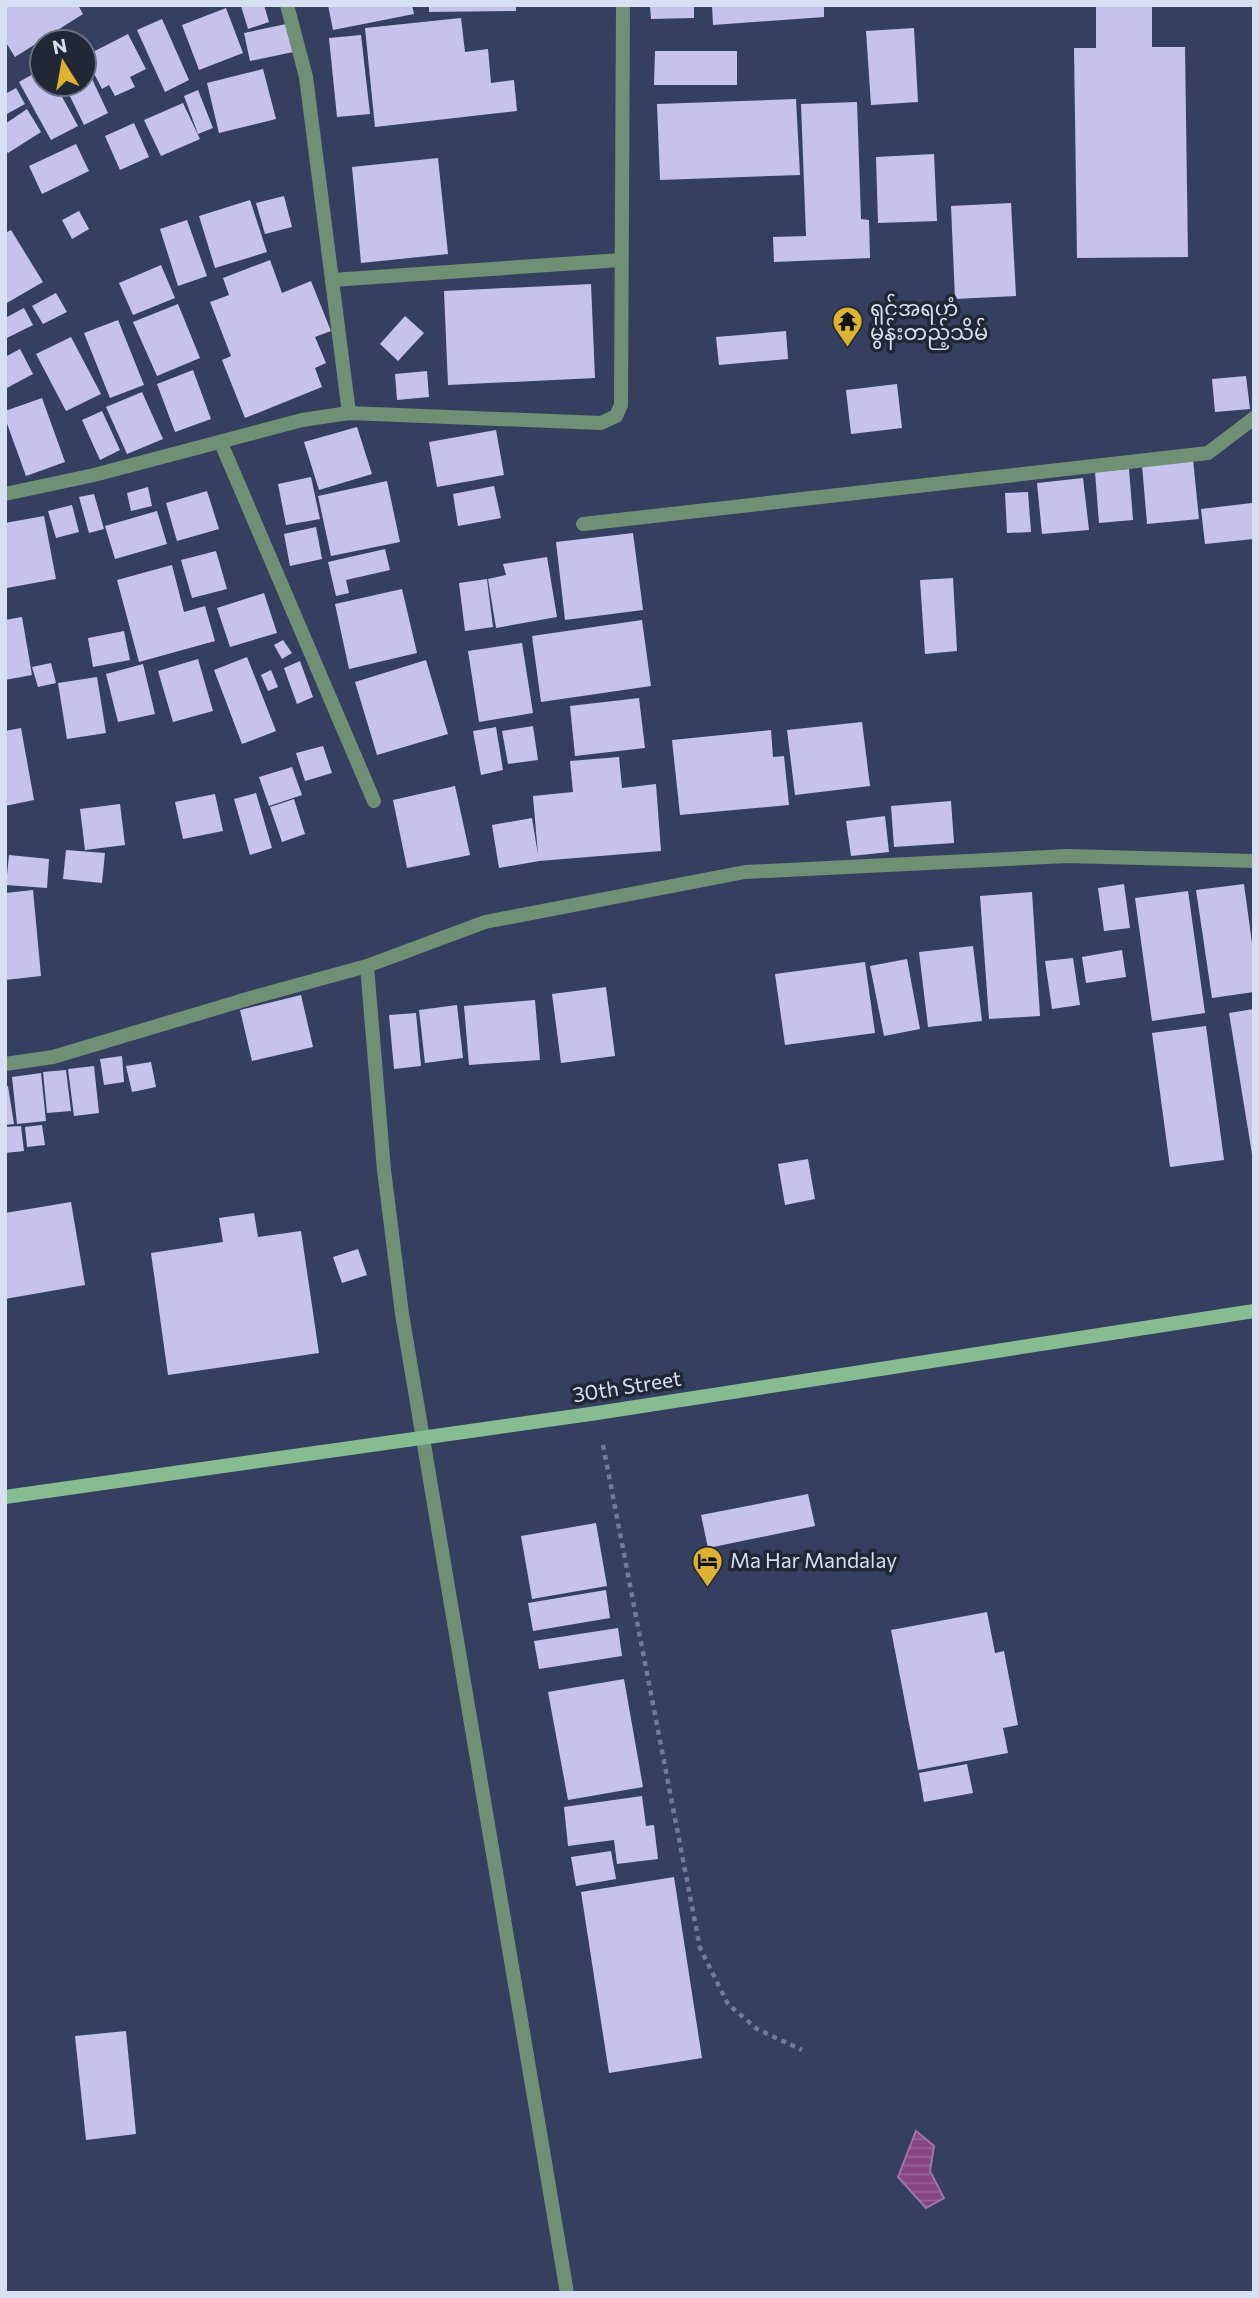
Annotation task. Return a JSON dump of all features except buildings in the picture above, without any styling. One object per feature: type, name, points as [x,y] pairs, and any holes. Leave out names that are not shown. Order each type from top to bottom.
[{"type":"main road","name":"30th Street","points":[[5,1497],[597,1413],[1254,1311]]},
{"type":"street","points":[[287,5],[306,77],[349,413]]},
{"type":"street","points":[[5,494],[94,475],[302,420],[349,413],[601,424],[615,416],[621,405],[624,5]]},
{"type":"street","points":[[332,280],[621,260]]},
{"type":"street","points":[[583,524],[1208,453],[1254,418]]},
{"type":"street","points":[[221,443],[374,801]]},
{"type":"street","points":[[5,1063],[53,1057],[367,966],[485,922],[745,872],[1067,856],[1254,861]]},
{"type":"street","points":[[367,966],[384,1170],[402,1314],[567,2293]]},
{"type":"path","points":[[597,1413],[700,1948],[728,2004],[757,2029],[802,2050]]},
{"type":"shaded area","points":[[916,2131],[934,2146],[930,2171],[944,2198],[926,2208],[898,2177]]},
{"type":"place","name":"ရှင်အရဟံ မွန်းတည့်သိမ်","points":[[847,348]]},
{"type":"place","name":"Ma Har Mandalay","points":[[707,1588]]}]
